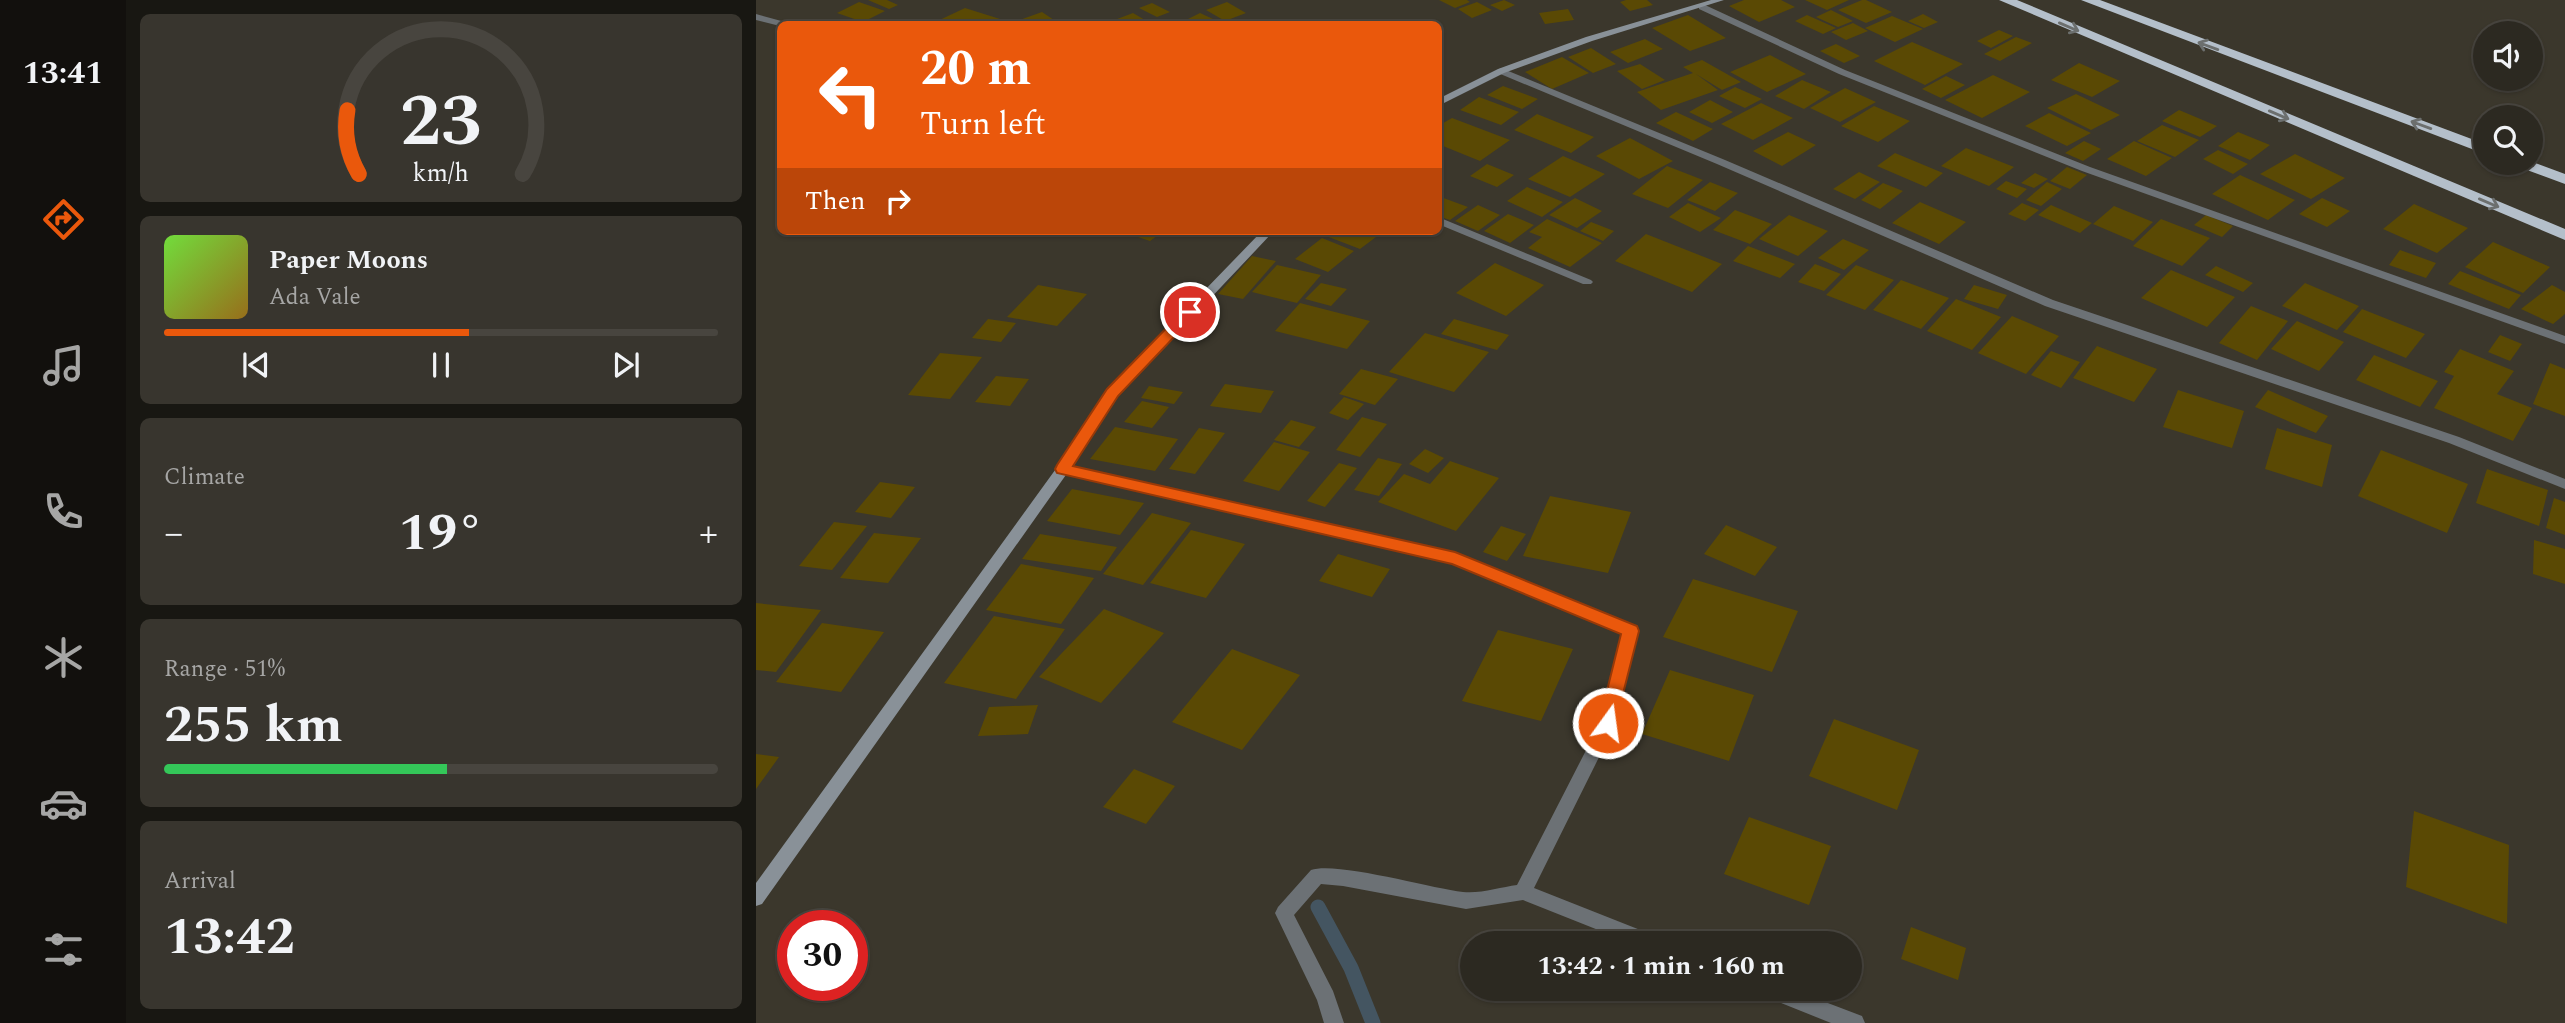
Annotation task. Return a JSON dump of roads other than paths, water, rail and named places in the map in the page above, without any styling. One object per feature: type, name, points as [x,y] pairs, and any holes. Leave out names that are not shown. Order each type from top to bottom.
[{"type":"highway","points":[[2007,0],[2565,235]]},
{"type":"highway","points":[[2088,0],[2473,144]]},
{"type":"highway","points":[[2543,171],[2565,179]]},
{"type":"main road","points":[[1442,101],[1500,71],[1589,39],[1720,0]]},
{"type":"main road","points":[[756,898],[1063,469],[1112,393],[1264,235]]},
{"type":"street","points":[[1702,7],[1842,72],[2086,169],[2565,340]]},
{"type":"street","points":[[756,17],[777,23]]},
{"type":"street","points":[[1500,71],[1721,162],[2049,303],[2454,440],[2565,484]]},
{"type":"street","points":[[1442,222],[1587,282]]},
{"type":"street","points":[[1063,469],[1455,558],[1631,631],[1608,723],[1523,892]]},
{"type":"street","points":[[1334,1023],[1326,998],[1284,913],[1317,876],[1343,878],[1466,901],[1523,892],[1622,931]]},
{"type":"street","points":[[1799,1001],[1855,1023]]},
{"type":"waterway","points":[[1318,907],[1351,968],[1373,1023]]}]
